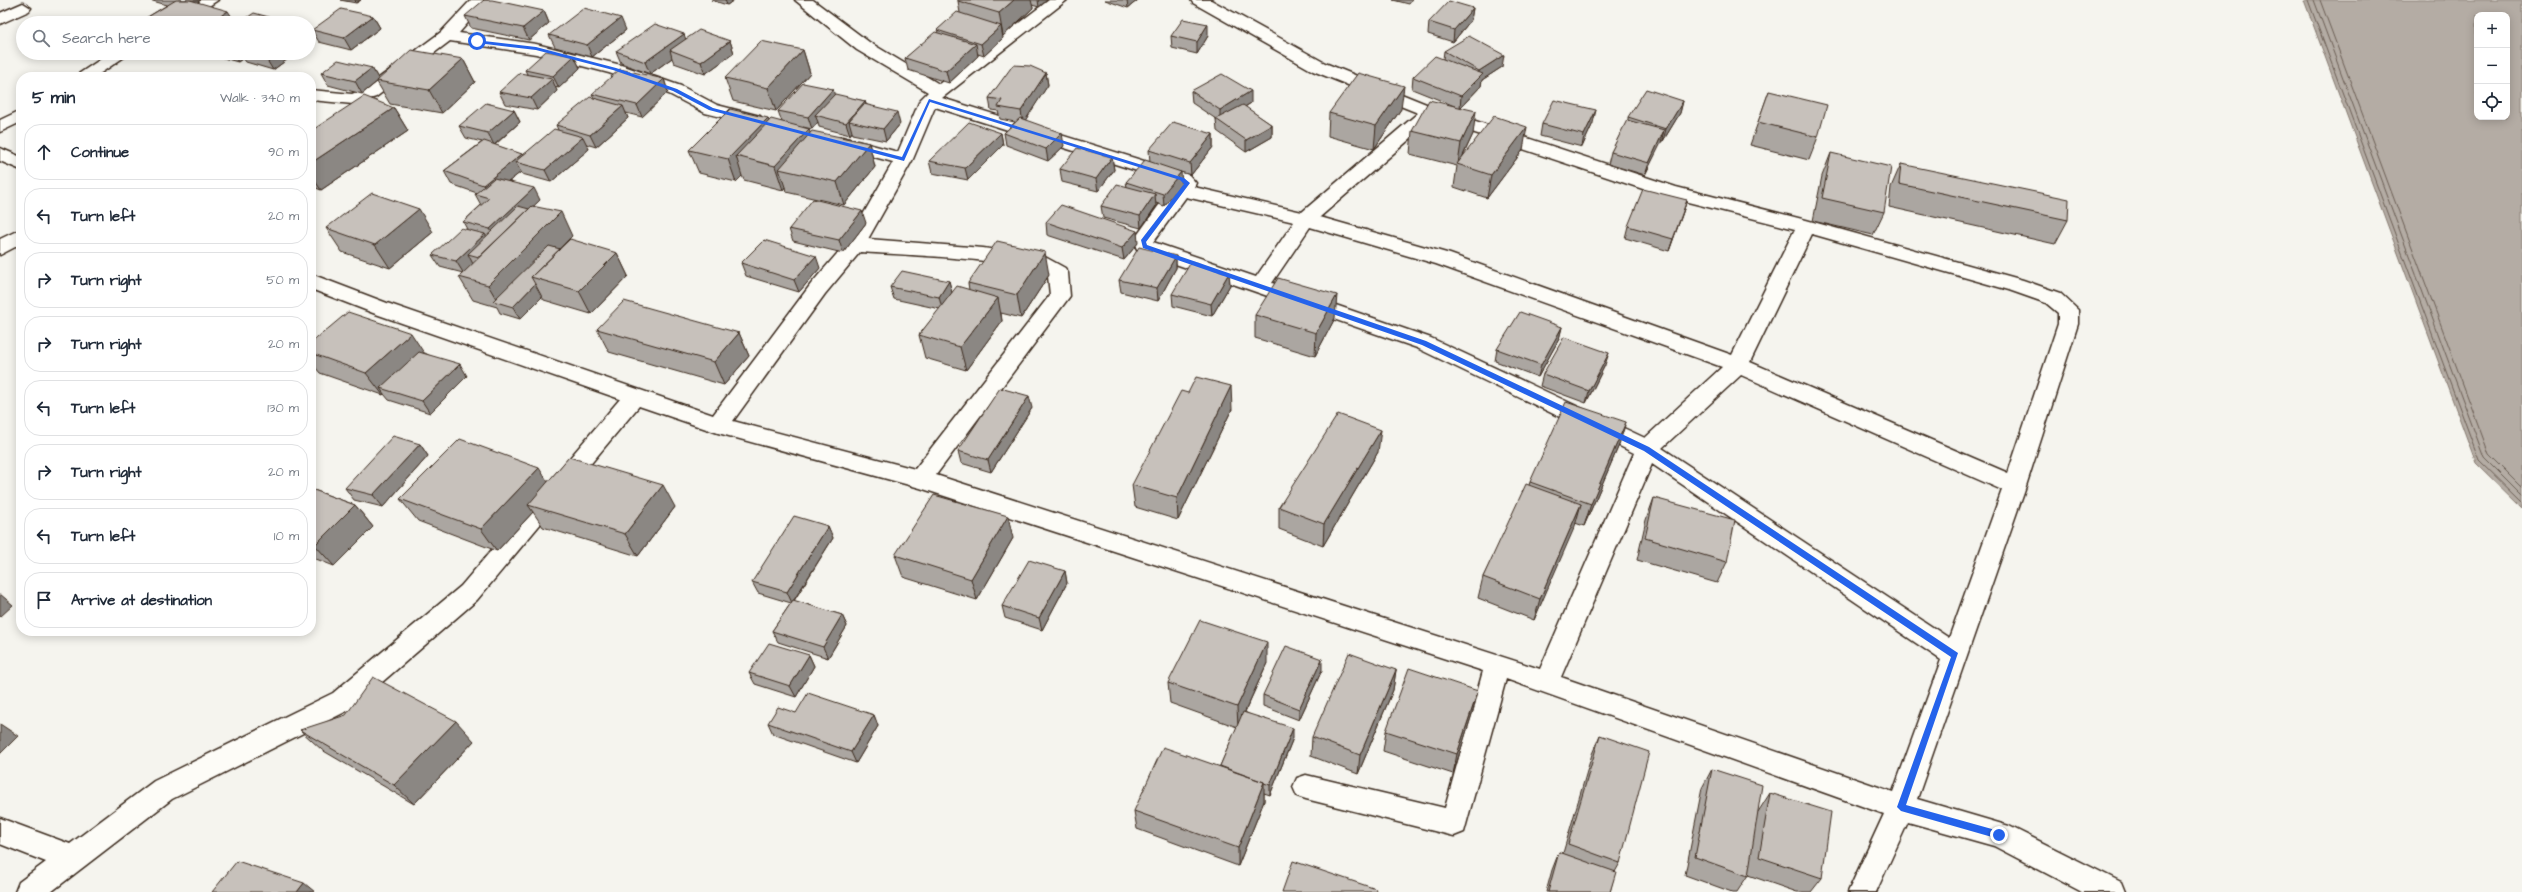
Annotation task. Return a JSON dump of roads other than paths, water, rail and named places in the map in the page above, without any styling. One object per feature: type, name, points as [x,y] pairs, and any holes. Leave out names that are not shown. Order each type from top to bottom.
[{"type":"street","points":[[184,16],[210,0]]},
{"type":"street","points":[[316,95],[353,99],[365,96],[447,36],[480,0]]},
{"type":"street","points":[[803,0],[863,46],[934,96],[1182,179],[1187,183],[1143,242],[1145,246],[1424,343],[1647,449],[1955,656]]},
{"type":"street","points":[[718,424],[818,289],[855,246],[904,160],[934,96],[1059,0]]},
{"type":"street","points":[[1199,0],[1319,67],[1430,112],[1670,192],[1806,226],[2016,285],[2053,298],[2068,310],[2068,324],[2015,486],[1955,656],[1901,807],[1862,892]]},
{"type":"street","points":[[0,19],[23,8]]},
{"type":"street","points":[[447,36],[536,49],[615,69],[675,90],[711,109],[773,125]]},
{"type":"street","points":[[91,72],[111,60]]},
{"type":"street","points":[[1260,286],[1306,219],[1430,112]]},
{"type":"street","points":[[0,127],[16,118]]},
{"type":"street","points":[[827,139],[904,160]]},
{"type":"street","points":[[0,154],[16,162]]},
{"type":"street","points":[[1182,190],[1306,219],[1443,259],[1738,365],[2015,486]]},
{"type":"street","points":[[1546,683],[1647,449],[1738,365],[1806,226]]},
{"type":"street","points":[[0,248],[16,238]]},
{"type":"street","points":[[855,246],[982,254],[1046,264],[1058,272],[1060,296],[920,479]]},
{"type":"street","points":[[316,283],[368,303],[636,394],[718,424],[920,479],[1497,665],[1901,807],[1999,835],[2111,892]]},
{"type":"street","points":[[351,318],[368,303]]},
{"type":"street","points":[[29,892],[163,790],[342,702],[469,593],[636,394]]},
{"type":"street","points":[[1306,787],[1454,823],[1497,665]]},
{"type":"street","points":[[0,831],[73,859]]},
{"type":"water","points":[[2304,0],[2522,0],[2522,508],[2476,463]]}]
